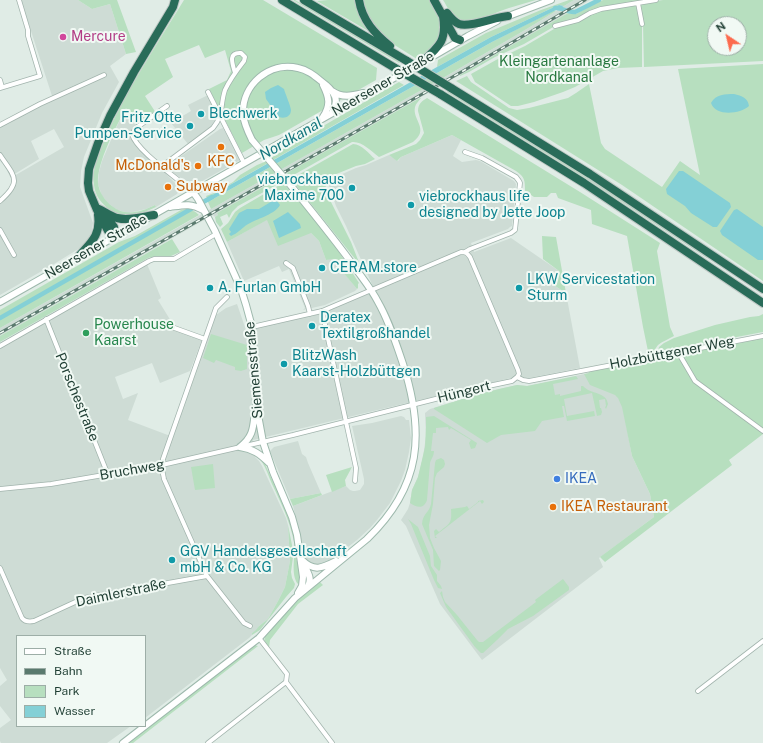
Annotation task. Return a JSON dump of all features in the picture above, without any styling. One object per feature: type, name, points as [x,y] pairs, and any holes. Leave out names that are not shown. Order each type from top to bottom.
[{"type":"highway","points":[[115,236],[108,231],[89,191],[88,169],[110,116],[174,4],[179,0]]},
{"type":"highway","points":[[282,0],[440,94],[584,183],[763,303]]},
{"type":"highway","points":[[304,0],[407,61],[590,174],[763,289]]},
{"type":"highway","points":[[359,0],[367,23],[375,33],[407,61]]},
{"type":"highway","points":[[434,0],[445,14],[459,24],[472,24],[501,16],[508,16]]},
{"type":"highway","points":[[440,0],[455,38],[460,40]]},
{"type":"highway","points":[[422,62],[440,44],[444,31],[445,14]]},
{"type":"highway","points":[[98,209],[121,219],[132,219],[154,215]]},
{"type":"highway","points":[[78,257],[91,243],[97,233],[98,209]]},
{"type":"street","points":[[0,80],[1,88],[40,76],[28,36],[28,30],[20,0]]},
{"type":"street","name":"Neersener Straße","points":[[0,302],[478,30],[508,16],[551,0]]},
{"type":"street","points":[[555,26],[578,20],[590,13],[601,10],[656,0]]},
{"type":"street","points":[[638,3],[642,24]]},
{"type":"street","points":[[161,166],[213,128],[218,122],[225,90],[245,58],[241,53],[236,53],[232,58],[235,73]]},
{"type":"street","points":[[146,725],[259,638],[295,598],[367,539],[391,512],[411,472],[415,448],[416,427],[414,405],[394,337],[379,304],[371,290],[324,226],[252,140],[243,115],[246,96],[250,88],[263,74],[278,68],[297,68],[307,71],[336,94],[342,96],[362,93],[376,88]]},
{"type":"street","points":[[0,125],[40,104],[104,75]]},
{"type":"street","points":[[321,82],[328,96],[329,102],[328,108],[321,119]]},
{"type":"street","points":[[331,90],[336,101],[336,106],[332,113]]},
{"type":"street","points":[[208,92],[244,163]]},
{"type":"street","points":[[167,106],[136,128],[132,134],[140,147],[193,192]]},
{"type":"street","points":[[252,326],[322,311],[461,252],[465,252],[511,233],[515,230],[520,181],[516,177],[482,158],[465,152]]},
{"type":"street","points":[[0,155],[14,176],[12,189],[0,201]]},
{"type":"street","points":[[198,199],[200,192],[206,185]]},
{"type":"street","name":"Siemensstraße","points":[[193,192],[205,211],[241,289],[252,326],[256,404],[263,442],[270,464],[290,510],[297,535],[303,577],[300,589],[295,598]]},
{"type":"street","points":[[165,208],[189,205],[205,211]]},
{"type":"street","points":[[0,230],[14,254]]},
{"type":"street","points":[[0,346],[149,261],[154,259],[174,259],[216,234]]},
{"type":"street","points":[[465,252],[470,257],[519,372],[517,377]]},
{"type":"street","points":[[286,262],[293,268],[310,314]]},
{"type":"street","points":[[227,297],[216,308],[163,459],[162,470],[164,479],[207,576],[244,623],[250,626]]},
{"type":"street","points":[[322,311],[356,468],[355,481]]},
{"type":"street","name":"Porschestraße","points":[[46,319],[108,475]]},
{"type":"street","points":[[169,326],[206,339]]},
{"type":"street","name":"Holzbüttgener Weg","points":[[581,370],[763,336]]},
{"type":"street","points":[[678,352],[695,381],[763,431]]},
{"type":"street","name":"Hüngert","points":[[263,442],[512,381],[517,377],[522,380],[529,381],[581,370]]},
{"type":"street","points":[[240,447],[252,435],[256,404]]},
{"type":"street","name":"Bruchweg","points":[[0,489],[51,484],[108,475],[162,465],[263,442]]},
{"type":"street","points":[[240,447],[254,450],[270,464]]},
{"type":"street","points":[[301,561],[318,568],[347,556]]},
{"type":"street","name":"Siemensstraße","points":[[301,561],[310,576],[310,583],[308,587]]},
{"type":"street","name":"Daimlerstraße","points":[[0,568],[23,618],[28,622],[34,621],[84,598],[207,576]]},
{"type":"street","points":[[259,638],[287,674],[286,682],[332,743]]},
{"type":"street","points":[[698,691],[763,641]]},
{"type":"street","points":[[208,743],[286,682]]},
{"type":"street","points":[[123,743],[144,727]]},
{"type":"shaded area","points":[[21,0],[78,0],[92,9],[110,4],[126,54],[110,66],[119,82],[102,113],[84,157],[81,171],[80,187],[93,223],[90,236],[80,248],[0,295],[0,201],[12,189],[14,176],[64,147],[54,129],[31,141],[39,159],[13,175],[0,155],[0,125],[53,99]]},
{"type":"shaded area","points":[[574,0],[590,0],[217,213],[218,215],[215,217],[213,215],[0,336],[0,328],[448,75]]},
{"type":"shaded area","points":[[208,95],[218,115],[217,119],[208,130],[188,144],[171,123],[191,111],[188,105]]},
{"type":"shaded area","points":[[126,108],[139,125],[128,134],[180,189],[177,194],[156,207],[155,205],[129,213],[117,210],[108,203],[102,196],[98,184],[102,161]]},
{"type":"shaded area","points":[[223,128],[240,160],[197,184],[184,180],[166,168],[167,166]]},
{"type":"shaded area","points":[[452,135],[461,140],[453,156],[462,162],[476,160],[480,161],[514,181],[516,184],[512,226],[508,229],[471,243],[474,252],[511,238],[559,271],[552,284],[566,293],[580,368],[529,378],[515,377],[253,440],[255,457],[262,466],[288,525],[290,561],[285,587],[268,619],[252,633],[249,638],[146,717],[146,635],[16,635],[16,727],[130,727],[107,743],[1,743],[0,728],[11,720],[0,706],[0,686],[7,680],[0,668],[0,347],[147,264],[161,298],[158,300],[174,326],[203,337],[190,371],[160,383],[152,363],[115,377],[123,399],[138,393],[128,420],[173,437],[216,315],[226,308],[237,304],[246,330],[322,313],[375,291],[336,206],[328,183],[331,179],[389,155],[398,161],[401,157]]},
{"type":"shaded area","points":[[268,219],[311,233],[319,241],[326,260],[332,258],[357,289],[325,305],[303,310],[305,308],[289,269],[282,272],[279,266],[244,281],[227,242]]},
{"type":"shaded area","points":[[615,365],[632,456],[650,494],[654,517],[599,558],[603,567],[482,660],[440,604],[406,526],[401,520],[408,509],[412,490],[418,477],[423,457],[426,436],[425,413],[430,409],[499,389],[517,385],[527,386],[552,381],[589,373],[588,371]]},
{"type":"shaded area","points":[[401,416],[406,420],[409,420],[411,438],[405,470],[390,503],[370,528],[326,564],[316,566],[305,560],[293,506],[346,486],[353,491],[360,490],[364,484],[364,479],[352,426]]},
{"type":"shaded area","points":[[298,441],[302,454],[306,457],[321,493],[290,499],[270,451],[274,447]]},
{"type":"green space","points":[[78,0],[117,0],[136,52],[126,54],[110,4],[92,9]]},
{"type":"green space","points":[[184,0],[263,0],[377,68],[376,80],[279,135],[264,140],[242,153],[209,89],[227,80],[231,71],[225,50],[205,58],[199,45],[165,59],[173,77],[145,96],[156,113],[139,125],[126,108],[108,145],[101,165],[98,183],[101,193],[107,202],[112,206],[128,212],[144,210],[155,205],[156,207],[139,214],[122,215],[110,210],[104,205],[96,193],[93,179],[96,163],[104,141],[121,105],[141,69]]},
{"type":"green space","points":[[293,0],[295,0],[400,62],[399,63]]},
{"type":"green space","points":[[356,0],[370,32],[317,1]]},
{"type":"green space","points":[[361,0],[430,0],[439,14],[442,26],[440,37],[428,53],[417,59],[393,44],[371,23]]},
{"type":"green space","points":[[443,0],[536,0],[482,18],[468,21],[456,18],[450,12]]},
{"type":"green space","points":[[569,0],[574,0],[564,6],[559,5],[552,8],[491,37],[437,67],[438,60],[486,33]]},
{"type":"green space","points":[[603,0],[649,0],[614,6],[555,26],[524,44],[495,57],[460,76],[568,13],[576,14]]},
{"type":"green space","points":[[663,0],[763,0],[763,61],[644,67],[642,3]]},
{"type":"green space","name":"Kleingartenanlage Nordkanal","points":[[636,5],[642,24],[642,67],[618,68],[603,71],[563,92],[518,106],[511,106],[475,82],[471,74],[562,25],[600,11]]},
{"type":"green space","points":[[553,11],[556,11],[448,75],[211,209],[208,202],[492,42]]},
{"type":"green space","points":[[763,64],[763,281],[622,185],[456,81],[467,76],[471,82],[509,108],[517,110],[568,98],[589,84],[601,143],[605,149],[662,187],[680,161],[700,175],[678,69]]},
{"type":"green space","points":[[399,82],[404,85],[207,198],[206,196],[233,182],[240,175]]},
{"type":"green space","points":[[448,91],[578,172],[708,257],[707,258],[587,179],[447,92]]},
{"type":"green space","points":[[420,98],[415,106],[415,112],[420,133],[413,142],[379,157],[363,145],[352,142],[290,177],[287,173]]},
{"type":"green space","points":[[427,98],[660,243],[657,251],[670,327],[674,336],[658,345],[649,356],[627,236],[592,224],[591,210],[558,198],[556,193],[551,193],[547,197],[534,197],[525,191],[524,180],[519,173],[452,135],[401,157],[397,161],[389,155],[416,144],[420,140],[424,133],[418,109],[423,100]]},
{"type":"green space","points":[[353,144],[362,147],[375,159],[329,177],[325,184],[331,202],[351,242],[360,265],[291,179]]},
{"type":"green space","points":[[279,178],[282,182],[238,206],[229,218],[227,214],[220,217],[223,224],[220,227],[216,222],[215,217],[218,215],[217,213]]},
{"type":"green space","points":[[283,183],[295,195],[333,243],[359,283],[357,289],[332,259],[326,260],[319,241],[311,233],[278,246],[267,220],[227,242],[221,229],[228,223],[235,212]]},
{"type":"green space","points":[[186,209],[199,215],[0,328],[0,310],[119,242],[135,236],[181,210]]},
{"type":"green space","points":[[542,236],[556,237],[566,293],[552,284],[559,271],[543,259]]},
{"type":"green space","points":[[172,239],[180,252],[171,256],[156,256],[148,258],[0,342],[0,336]]},
{"type":"green space","points":[[763,314],[763,332],[658,352],[659,347],[674,338],[715,325]]},
{"type":"green space","points":[[211,334],[247,345],[247,369],[241,371],[235,370],[235,367],[216,360],[214,363],[203,358]]},
{"type":"green space","points":[[763,338],[763,429],[695,379],[683,357],[686,353]]},
{"type":"green space","points":[[675,355],[678,356],[693,381],[763,434],[729,460],[732,465],[605,562],[600,557],[654,517],[650,494],[632,456],[622,407],[618,398],[615,395],[590,385],[584,374],[589,373],[588,371]]},
{"type":"green space","points":[[576,376],[578,379],[553,384],[555,395],[560,394],[560,396],[581,391],[581,386],[583,386],[590,391],[601,395],[607,400],[608,404],[606,409],[605,399],[599,400],[602,412],[601,415],[597,416],[592,393],[564,399],[567,416],[594,411],[595,416],[567,421],[564,406],[562,406],[564,417],[542,421],[535,431],[501,435],[487,443],[434,409],[472,396],[499,389],[517,385],[527,386]]},
{"type":"green space","points":[[434,416],[477,443],[475,448],[471,449],[469,443],[471,440],[451,428],[449,430],[448,427],[436,428],[436,433],[433,433],[431,451],[434,451],[434,453],[430,463],[427,500],[424,505],[418,507],[410,503],[412,490],[418,477],[425,447],[426,417]]},
{"type":"green space","points":[[258,457],[262,459],[265,464],[293,529],[296,546],[296,558],[300,572],[300,583],[298,584],[294,575],[294,542],[290,527],[285,512],[263,463]]},
{"type":"green space","points":[[441,458],[444,460],[445,464],[444,467],[437,473],[435,478],[433,504],[429,525],[430,538],[441,561],[439,571],[434,566],[433,550],[422,524],[431,504],[435,463],[436,460]]},
{"type":"green space","points":[[213,464],[215,488],[195,490],[191,467]]},
{"type":"green space","points":[[352,467],[345,480],[346,486],[332,492],[326,475]]},
{"type":"green space","points":[[321,493],[322,495],[293,506],[290,499]]},
{"type":"green space","points":[[483,500],[484,502],[482,504],[480,501],[435,536],[437,538],[435,538],[434,531],[436,529],[439,532],[450,523],[451,509],[467,506],[469,509],[478,501]]},
{"type":"green space","points":[[408,519],[418,527],[430,556],[431,566],[437,575],[437,581],[442,589],[438,588],[434,580]]},
{"type":"green space","points":[[288,525],[292,545],[293,557],[291,572],[295,584],[294,588],[260,630],[252,635],[252,633],[259,626],[268,619],[285,587],[290,561]]},
{"type":"green space","points":[[563,579],[569,587],[569,590],[533,616],[508,629],[483,653],[475,647],[446,607],[440,593],[442,591],[445,602],[477,640],[479,642],[483,642],[536,602],[535,600]]},
{"type":"green space","points":[[320,582],[323,585],[298,604],[270,640],[269,648],[264,642],[265,636],[299,599]]},
{"type":"green space","points":[[254,645],[258,646],[133,743],[127,743]]},
{"type":"water","points":[[559,5],[564,6],[492,42],[208,202],[207,198],[437,67],[491,37]]},
{"type":"water","points":[[278,85],[284,89],[291,108],[289,116],[285,118],[279,117],[266,99],[265,92]]},
{"type":"water","points":[[724,94],[734,94],[744,98],[749,106],[740,111],[728,113],[718,110],[711,103],[718,96]]},
{"type":"water","points":[[679,171],[683,171],[730,203],[731,207],[717,227],[713,227],[691,213],[685,206],[667,194],[666,189]]},
{"type":"water","points":[[274,200],[280,205],[277,209],[248,224],[231,236],[229,234],[231,232],[229,229],[239,213],[247,209],[259,209]]},
{"type":"water","points":[[737,209],[763,227],[763,260],[758,260],[722,235],[720,231],[734,210]]},
{"type":"water","points":[[288,212],[300,224],[301,228],[279,238],[273,221]]},
{"type":"waterway","name":"Nordkanal","points":[[555,8],[575,12],[599,0]]},
{"type":"waterway","name":"Nordkanal","points":[[0,318],[212,197]]},
{"type":"railway","points":[[0,333],[463,71],[585,0]]},
{"type":"place","name":"Mercure","points":[[63,37]]},
{"type":"place","name":"Blechwerk","points":[[201,114]]},
{"type":"place","name":"Fritz Otte Pumpen-Service","points":[[190,126]]},
{"type":"place","name":"KFC","points":[[221,147]]},
{"type":"place","name":"McDonald's","points":[[198,166]]},
{"type":"place","name":"Subway","points":[[168,187]]},
{"type":"place","name":"viebrockhaus Maxime 700","points":[[352,188]]},
{"type":"place","name":"viebrockhaus life designed by Jette Joop","points":[[411,205]]},
{"type":"place","name":"CERAM.store","points":[[322,268]]},
{"type":"place","name":"A. Furlan GmbH","points":[[210,288]]},
{"type":"place","name":"LKW Servicestation Sturm","points":[[519,288]]},
{"type":"place","name":"Deratex Textilgroßhandel","points":[[312,326]]},
{"type":"place","name":"Powerhouse Kaarst","points":[[86,333]]},
{"type":"place","name":"BlitzWash Kaarst-Holzbüttgen","points":[[284,364]]},
{"type":"place","name":"IKEA","points":[[557,479]]},
{"type":"place","name":"IKEA Restaurant","points":[[553,507]]},
{"type":"place","name":"GGV Handelsgesellschaft mbH & Co. KG","points":[[172,560]]}]
